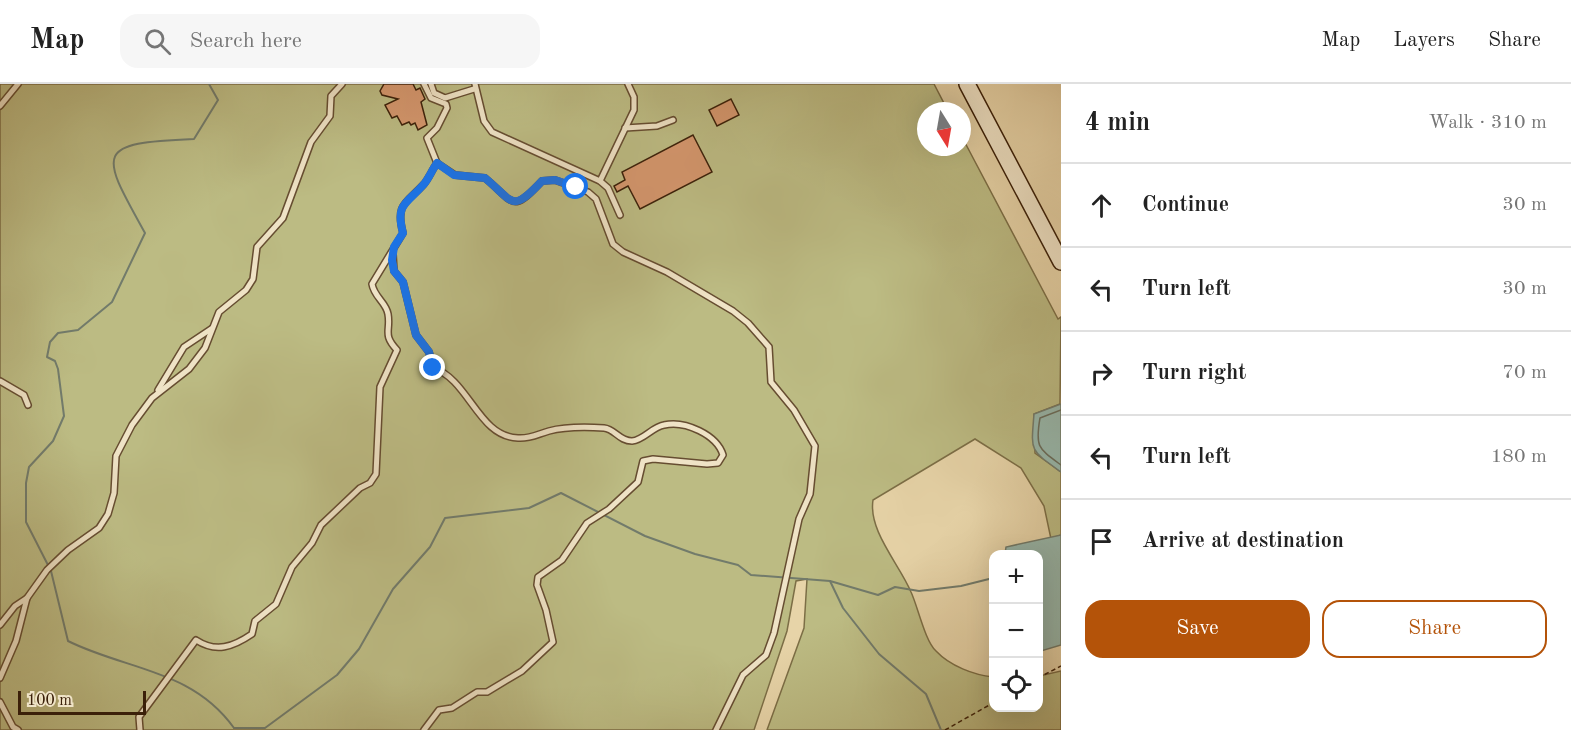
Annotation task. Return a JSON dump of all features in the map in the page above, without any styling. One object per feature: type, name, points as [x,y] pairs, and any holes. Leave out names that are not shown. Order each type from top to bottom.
[{"type":"street","points":[[967,84],[1061,262]]},
{"type":"lane","points":[[0,106],[18,84]]},
{"type":"lane","points":[[0,625],[15,606],[27,598],[47,570],[68,550],[99,528],[108,514],[114,492],[116,456],[132,425],[158,392],[189,369],[204,348],[219,312],[246,290],[253,279],[257,247],[283,218],[311,141],[330,116],[332,96],[342,84]]},
{"type":"lane","points":[[424,84],[431,98],[446,104],[447,108],[437,128],[427,138],[437,163],[454,175],[485,178],[506,199],[514,202],[523,200],[542,181],[555,180],[588,192],[596,199],[613,244],[623,252],[667,272],[733,311],[760,335],[769,347],[771,382],[794,410],[815,446],[810,494],[799,519],[774,633],[766,655],[743,675],[716,730]]},
{"type":"lane","points":[[431,84],[434,93],[445,98],[475,87],[484,120],[492,132],[600,181],[608,188],[620,215]]},
{"type":"lane","points":[[600,181],[634,110],[634,97],[628,84]]},
{"type":"lane","points":[[625,128],[657,126],[673,120]]},
{"type":"lane","points":[[140,730],[139,717],[196,640],[210,648],[218,648],[240,642],[252,634],[255,621],[276,604],[292,567],[312,543],[321,525],[360,488],[370,483],[376,474],[380,387],[397,350],[386,334],[388,314],[375,295],[372,284],[403,233],[400,219],[402,205],[423,186],[437,163]]},
{"type":"lane","points":[[394,247],[392,260],[394,271],[403,282],[416,335],[429,352],[433,368],[449,375],[478,412],[498,431],[516,438],[531,438],[551,430],[604,428],[622,440],[634,441],[665,424],[686,425],[712,437],[721,445],[723,455],[718,463],[707,465],[680,460],[643,461],[638,482],[609,509],[587,523],[562,560],[538,577],[537,585],[546,610],[553,642],[522,671],[487,692],[477,692],[452,708],[439,710],[424,730]]},
{"type":"lane","points":[[158,392],[160,384],[184,347],[212,328]]},
{"type":"lane","points":[[0,381],[24,394],[28,405]]},
{"type":"lane","points":[[0,678],[16,641],[27,598]]},
{"type":"lane","points":[[0,702],[13,727],[18,730]]},
{"type":"path","points":[[1043,675],[1061,666]]},
{"type":"path","points":[[945,730],[989,705]]},
{"type":"shaded area","points":[[0,84],[934,84],[943,102],[917,102],[917,156],[971,156],[971,154],[1058,319],[1061,317],[1060,404],[1034,414],[1035,453],[1061,472],[1061,535],[1051,539],[1044,506],[1021,468],[975,439],[873,500],[873,512],[880,536],[914,598],[928,640],[936,651],[963,669],[989,676],[989,712],[1043,712],[1043,675],[1061,671],[1061,730],[767,730],[804,628],[807,579],[796,581],[787,631],[754,730],[0,730]]},
{"type":"water","points":[[1061,404],[1061,472],[1038,454],[1034,449],[1032,436],[1034,414]]},
{"type":"water","points":[[1061,535],[1061,645],[1043,650],[1043,550],[1006,550],[1006,547]]},
{"type":"building","points":[[384,84],[413,84],[416,90],[420,88],[425,99],[421,102],[427,125],[418,130],[415,123],[411,125],[409,122],[402,125],[397,116],[392,118],[385,105],[398,99],[382,95],[380,91]]},
{"type":"building","points":[[731,99],[739,115],[717,126],[709,110]]},
{"type":"building","points":[[693,135],[712,172],[640,209],[628,186],[617,192],[614,186],[625,180],[622,172]]},
{"type":"waterway","points":[[209,84],[218,100],[194,139],[137,144],[122,149],[115,157],[114,169],[119,185],[145,233],[112,302],[78,330],[58,333],[50,342],[47,357],[55,361],[58,369],[64,416],[53,441],[29,467],[26,483],[26,522],[51,571],[68,641],[178,682],[217,709],[234,728]]},
{"type":"waterway","points":[[234,728],[265,728],[337,675],[359,649],[393,589],[430,547],[445,518],[529,508],[561,493],[645,536],[695,554],[738,565],[751,575],[830,581],[878,595],[895,587],[919,591],[961,586],[989,579]]},
{"type":"waterway","points":[[830,581],[843,608],[879,654],[926,694],[941,730]]},
{"type":"route","points":[[433,368],[429,352],[416,335],[403,282],[394,271],[392,260],[394,247],[399,243],[403,233],[400,219],[402,205],[423,186],[437,163],[454,175],[485,178],[506,199],[514,202],[523,200],[542,181],[555,180],[576,187]]}]
